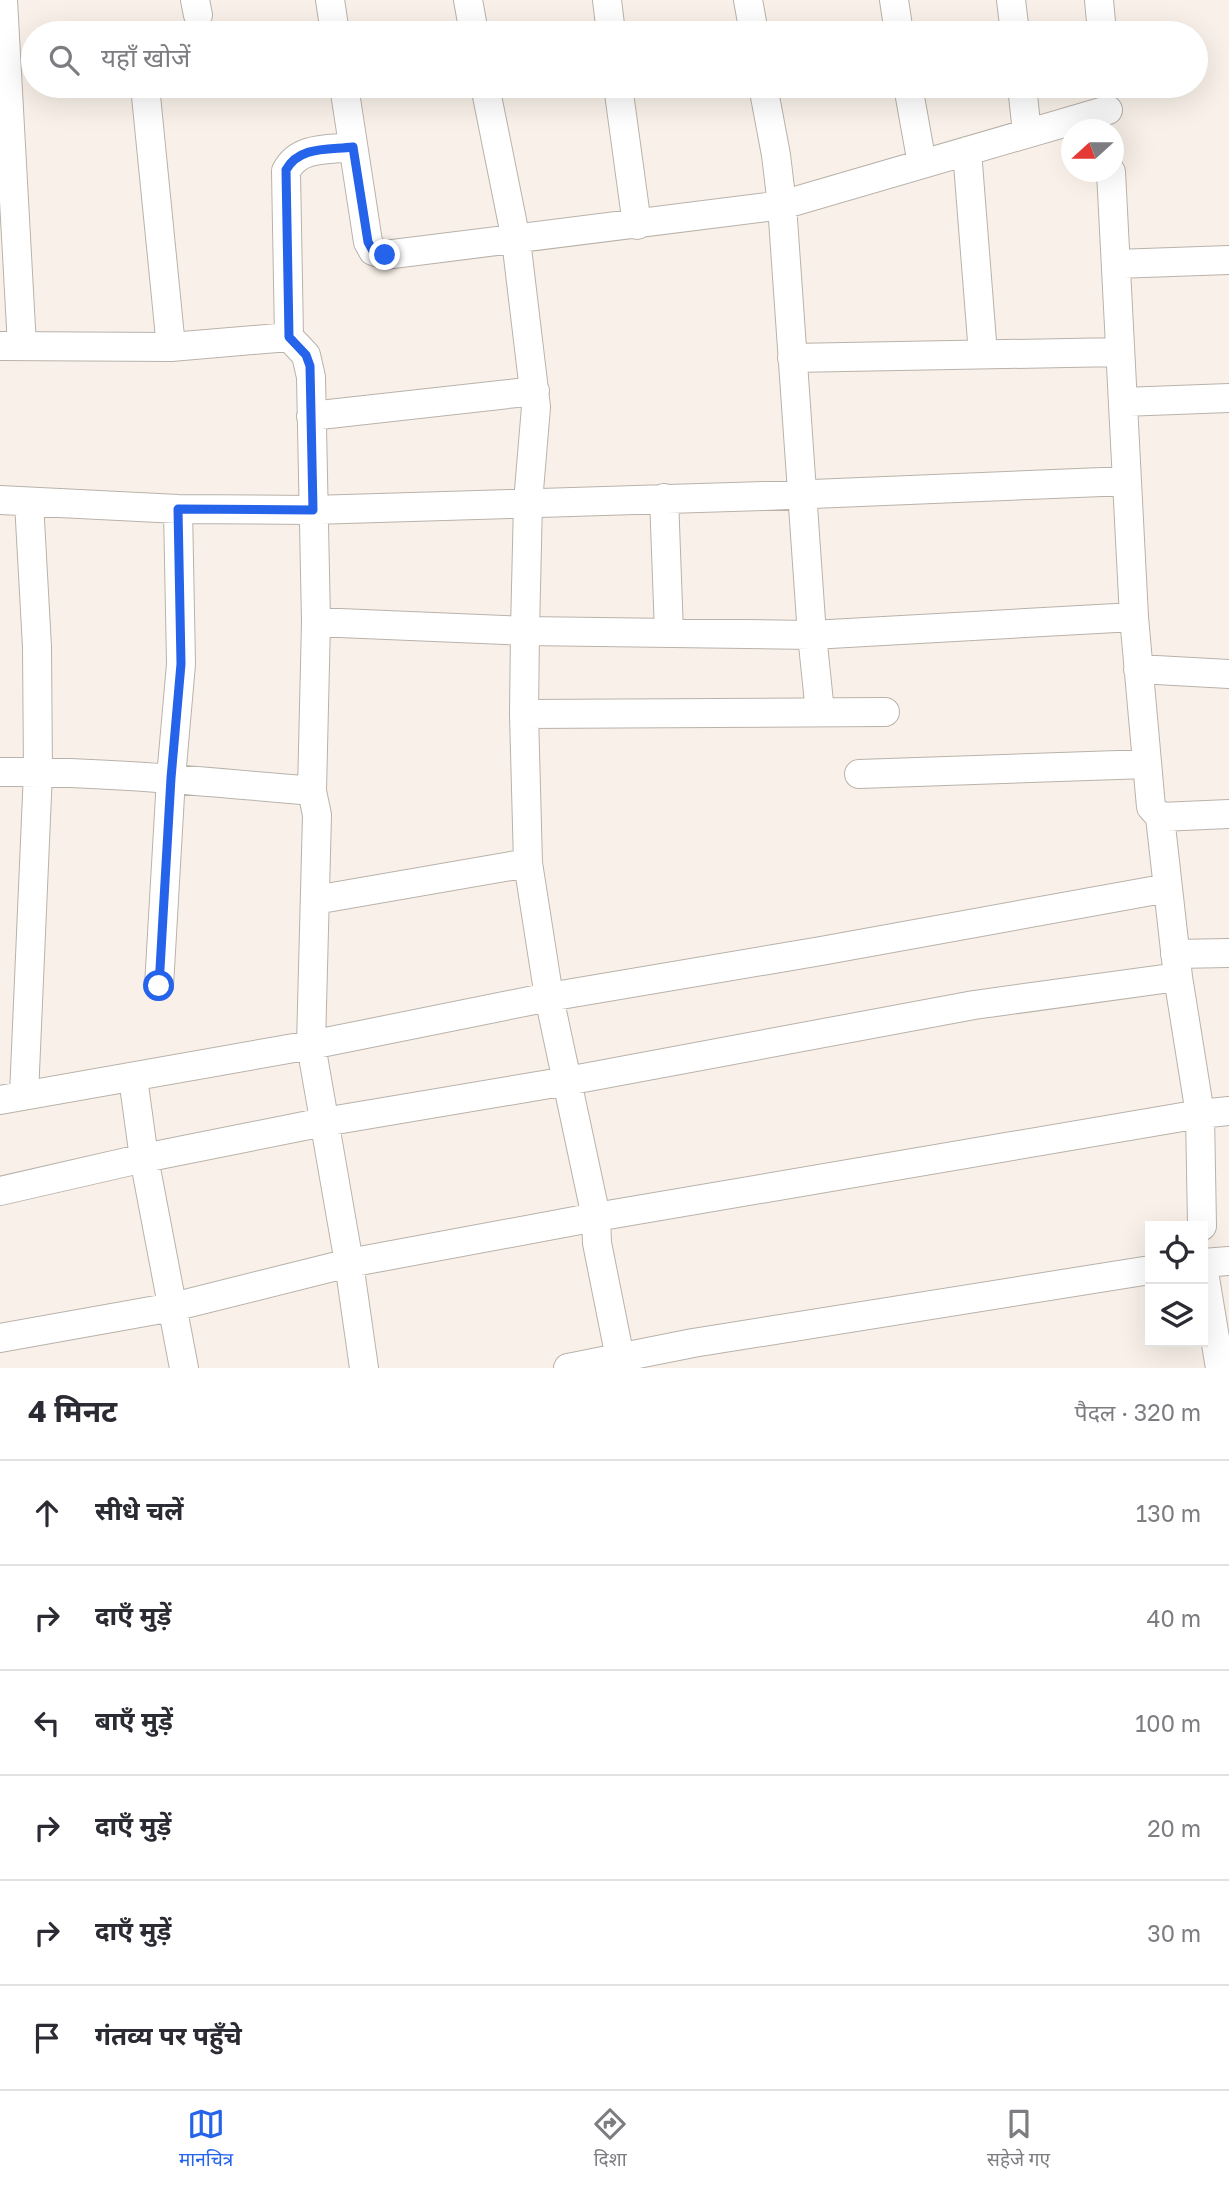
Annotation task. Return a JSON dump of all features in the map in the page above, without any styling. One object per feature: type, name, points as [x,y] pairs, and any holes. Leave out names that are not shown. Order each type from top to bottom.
[{"type":"street","points":[[3,0],[11,346],[171,347],[289,337]]},
{"type":"street","points":[[330,0],[333,21]]},
{"type":"street","points":[[468,0],[472,21]]},
{"type":"street","points":[[607,0],[610,21]]},
{"type":"street","points":[[748,0],[752,21]]},
{"type":"street","points":[[894,0],[897,21]]},
{"type":"street","points":[[1011,0],[1014,21]]},
{"type":"street","points":[[146,98],[171,347]]},
{"type":"street","points":[[346,98],[368,242],[379,255],[782,205],[1107,108]]},
{"type":"street","points":[[487,98],[516,240],[536,407],[528,502],[525,631],[528,863],[549,997],[596,1217],[597,1243],[621,1363]]},
{"type":"street","points":[[620,98],[637,225]]},
{"type":"street","points":[[766,98],[782,205],[812,635],[820,712]]},
{"type":"street","points":[[910,98],[922,164]]},
{"type":"street","points":[[1023,98],[1027,134]]},
{"type":"street","points":[[353,147],[300,154],[286,170],[289,337],[306,355],[310,366],[312,416],[316,622],[312,791],[317,815],[311,1045],[349,1262],[364,1368]]},
{"type":"street","points":[[967,151],[983,354]]},
{"type":"street","points":[[1112,182],[1133,617],[1151,807],[1160,817],[1176,966],[1200,1114],[1202,1221]]},
{"type":"street","points":[[1116,264],[1229,260]]},
{"type":"street","points":[[792,358],[1120,352]]},
{"type":"street","points":[[312,416],[535,391]]},
{"type":"street","points":[[1123,402],[1229,398]]},
{"type":"street","points":[[0,500],[178,509],[313,510],[1127,481]]},
{"type":"street","points":[[664,498],[669,632]]},
{"type":"street","points":[[29,502],[37,647],[38,772],[12,1097],[311,1045],[549,997],[1168,888]]},
{"type":"street","points":[[159,986],[171,778],[181,664],[178,509]]},
{"type":"street","points":[[316,622],[525,631],[812,635],[1133,617]]},
{"type":"street","points":[[1138,669],[1229,674]]},
{"type":"street","points":[[524,714],[885,712]]},
{"type":"street","points":[[859,774],[1147,764]]},
{"type":"street","points":[[0,772],[171,778],[312,791]]},
{"type":"street","points":[[1160,817],[1229,814]]},
{"type":"street","points":[[315,900],[528,863]]},
{"type":"street","points":[[0,1191],[144,1158],[324,1122],[567,1081],[974,1005],[1176,966],[1229,953]]},
{"type":"street","points":[[133,1078],[144,1158],[184,1368]]},
{"type":"street","points":[[0,1338],[173,1307],[349,1262],[596,1217],[1229,1111]]},
{"type":"street","points":[[1208,1263],[1229,1261]]},
{"type":"street","points":[[568,1368],[621,1363],[706,1341],[1145,1270]]},
{"type":"street","points":[[1206,1284],[1220,1368]]},
{"type":"route","points":[[159,986],[171,778],[181,664],[178,509],[313,510],[310,366],[306,355],[289,337],[286,170],[292,160],[300,154],[353,147],[368,242],[373,251],[385,255]]}]
